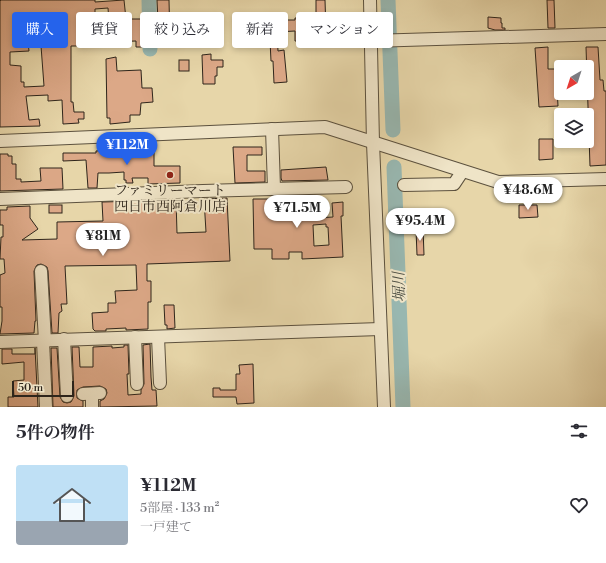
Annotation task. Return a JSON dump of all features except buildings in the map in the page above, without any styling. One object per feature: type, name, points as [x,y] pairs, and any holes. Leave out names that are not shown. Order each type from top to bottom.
[{"type":"street","points":[[370,0],[371,12]]},
{"type":"street","points":[[393,42],[606,34]]},
{"type":"street","points":[[374,48],[373,143],[384,407]]},
{"type":"street","points":[[0,141],[272,128],[325,127],[462,172],[498,182],[606,179]]},
{"type":"street","points":[[272,128],[274,188]]},
{"type":"street","points":[[404,185],[454,184],[462,172]]},
{"type":"street","points":[[0,200],[274,188],[346,187]]},
{"type":"street","points":[[41,271],[46,407]]},
{"type":"street","points":[[0,342],[380,329]]},
{"type":"street","points":[[135,337],[137,384]]},
{"type":"street","points":[[158,337],[160,383]]},
{"type":"street","points":[[64,340],[67,396]]},
{"type":"street","points":[[92,394],[92,407]]},
{"type":"waterway","points":[[149,0],[150,49]]},
{"type":"waterway","name":"堀川","points":[[388,0],[393,130]]},
{"type":"waterway","name":"堀川","points":[[394,167],[403,407]]},
{"type":"place","name":"ファミリーマート 四日市西阿倉川店","points":[[170,175]]}]
